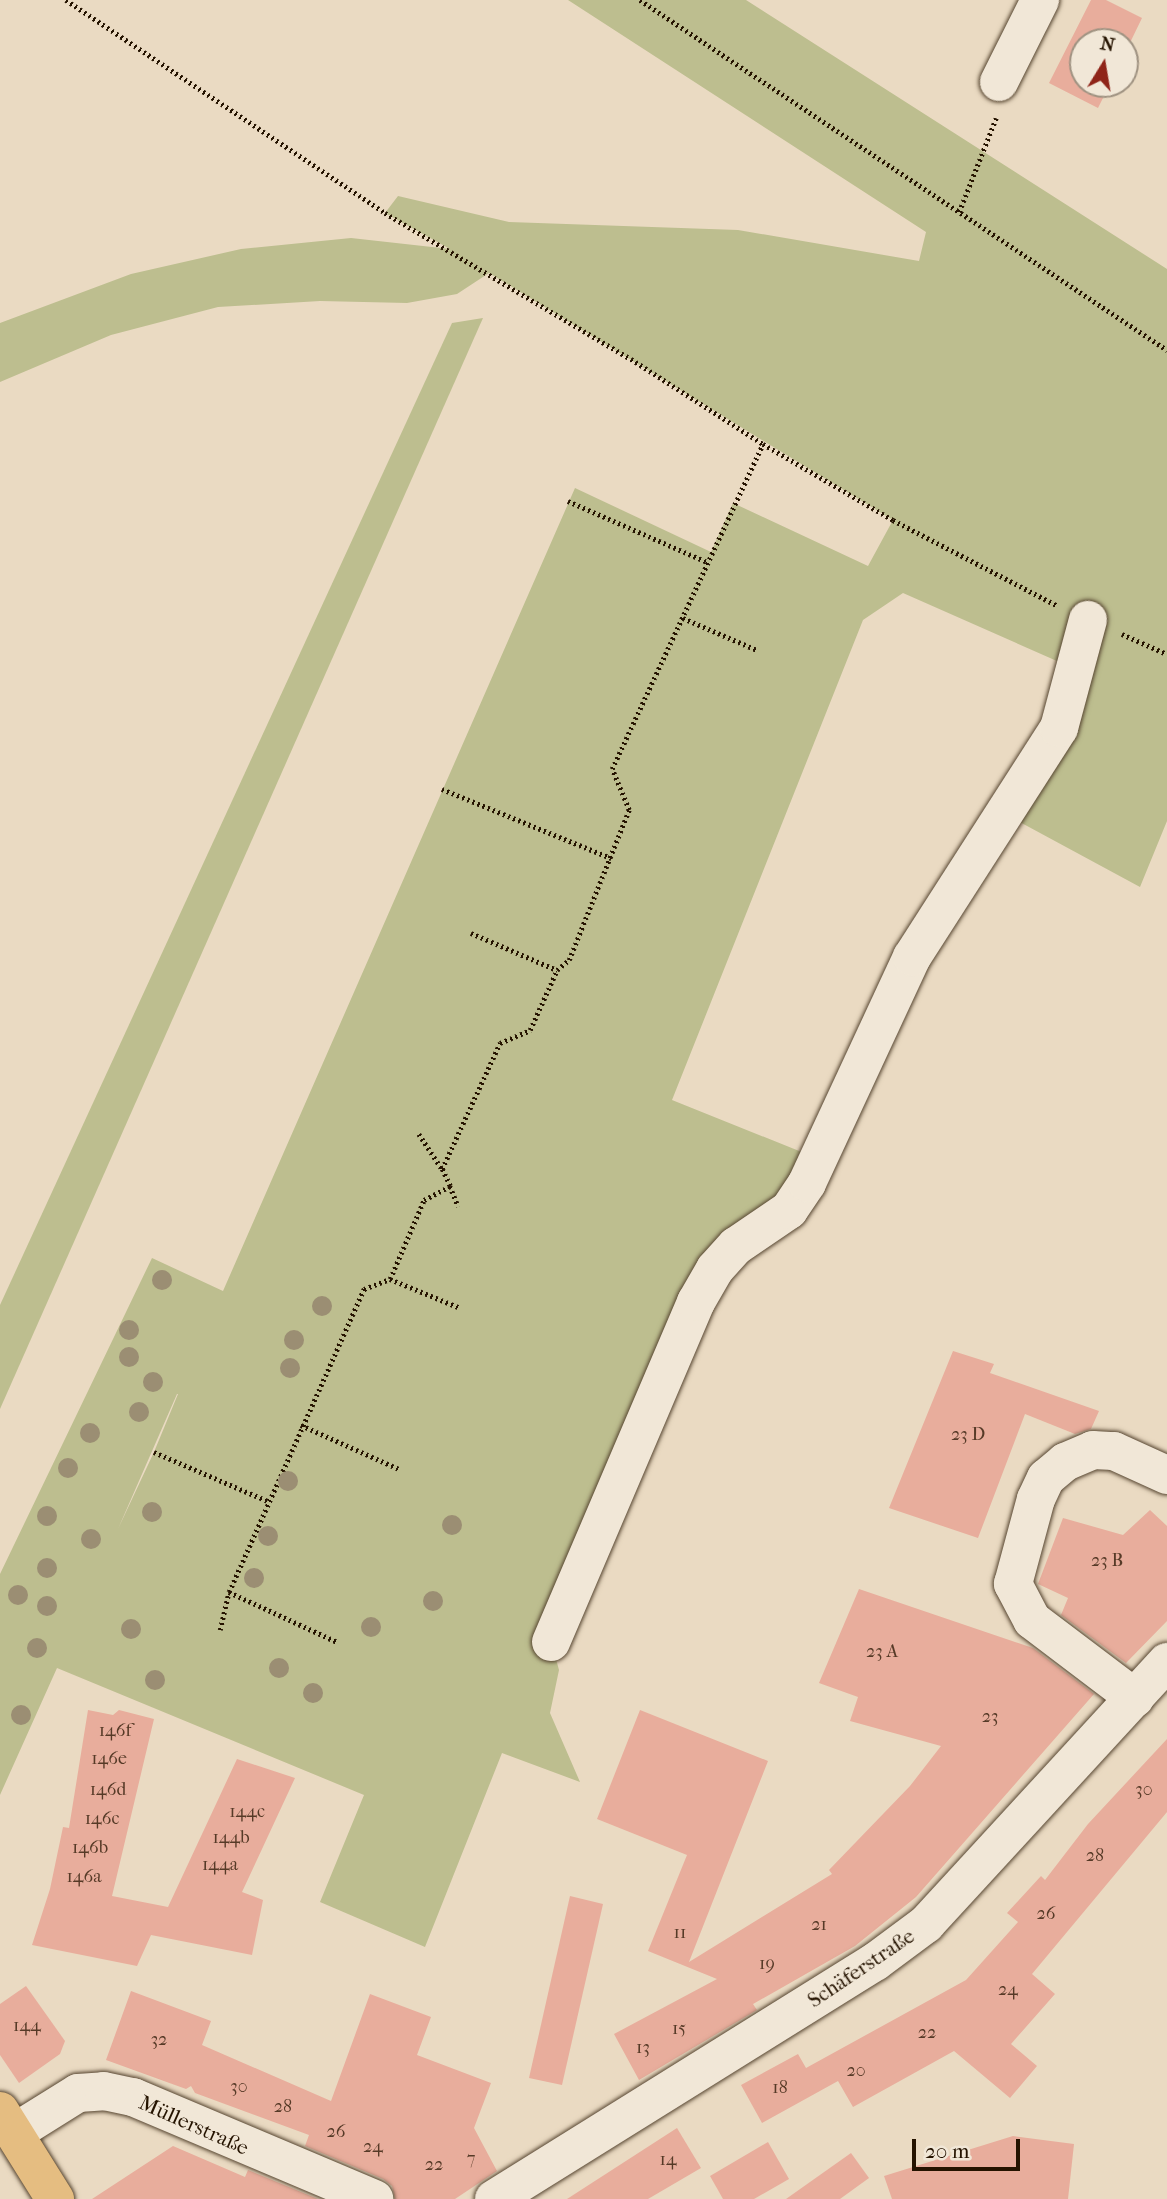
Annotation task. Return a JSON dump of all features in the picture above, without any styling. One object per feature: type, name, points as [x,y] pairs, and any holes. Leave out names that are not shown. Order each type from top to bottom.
[{"type":"main road","points":[[8,2121],[55,2199]]},
{"type":"street","points":[[999,82],[1040,0]]},
{"type":"street","points":[[551,1642],[696,1302],[715,1269],[736,1246],[789,1210],[807,1183],[912,957],[1059,728],[1087,620]]},
{"type":"street","points":[[1135,1698],[1032,1620],[1013,1584],[1036,1499],[1046,1478],[1065,1462],[1093,1450],[1114,1451],[1167,1475]]},
{"type":"street","name":"Schäferstraße","points":[[494,2199],[875,1962],[926,1924],[1167,1662]]},
{"type":"street","name":"Müllerstraße","points":[[8,2121],[78,2093],[104,2091],[133,2097],[374,2199]]},
{"type":"path","points":[[66,0],[385,213],[619,351],[763,444],[893,520],[1087,620],[1167,654]]},
{"type":"path","points":[[639,0],[1167,350]]},
{"type":"path","points":[[959,212],[999,112],[999,82]]},
{"type":"path","points":[[442,1170],[500,1043],[530,1030],[557,970],[569,960],[629,810],[612,769],[763,444]]},
{"type":"path","points":[[568,501],[707,562]]},
{"type":"path","points":[[683,618],[757,650]]},
{"type":"path","points":[[442,789],[611,858]]},
{"type":"path","points":[[471,933],[557,970]]},
{"type":"path","points":[[419,1134],[442,1170],[458,1206]]},
{"type":"path","points":[[390,1279],[424,1200],[450,1186]]},
{"type":"path","points":[[220,1629],[229,1592],[301,1425],[364,1289],[390,1279],[458,1307]]},
{"type":"path","points":[[301,1425],[398,1469]]},
{"type":"path","points":[[153,1452],[268,1501]]},
{"type":"path","points":[[229,1592],[337,1642]]},
{"type":"green space","points":[[568,0],[746,0],[1167,269],[1167,821],[1140,887],[1003,813],[1075,669],[903,593],[863,620],[672,1100],[819,1159],[736,1246],[551,1641],[559,1670],[550,1713],[580,1782],[502,1753],[425,1947],[320,1902],[364,1795],[57,1668],[0,1795],[0,1574],[152,1258],[223,1291],[575,488],[711,552],[733,503],[868,566],[893,520],[489,273],[457,294],[407,303],[320,301],[218,307],[111,335],[0,382],[0,323],[131,274],[241,249],[351,238],[450,249],[385,213],[398,196],[509,222],[738,230],[919,261],[926,232]],"holes":[[[178,1394],[154,1452],[118,1529]]]},
{"type":"green space","points":[[483,318],[0,1409],[0,1305],[452,323]]},
{"type":"building","points":[[1091,0],[1106,0],[1142,18],[1137,28],[1077,28]]},
{"type":"building","points":[[1069,43],[1069,93],[1049,83]]},
{"type":"building","points":[[1078,98],[1103,98],[1098,108]]},
{"type":"building","points":[[953,1351],[994,1364],[990,1373],[1099,1411],[1091,1429],[1075,1434],[1025,1414],[978,1538],[889,1508]]},
{"type":"building","points":[[1150,1510],[1167,1526],[1167,1621],[1126,1663],[1061,1615],[1068,1598],[1038,1584],[1063,1518],[1123,1535]]},
{"type":"building","points":[[859,1589],[1033,1648],[1094,1694],[916,1897],[855,1946],[753,2004],[757,2010],[639,2080],[614,2034],[717,1979],[648,1951],[687,1855],[597,1819],[640,1710],[768,1761],[689,1962],[832,1874],[829,1870],[910,1786],[941,1746],[850,1721],[858,1697],[819,1683]]},
{"type":"building","points":[[88,1710],[113,1715],[119,1710],[154,1719],[112,1896],[168,1907],[237,1759],[295,1778],[242,1892],[263,1900],[252,1955],[151,1935],[137,1966],[32,1945],[50,1889],[63,1827],[69,1828]]},
{"type":"building","points":[[1167,1739],[1167,1812],[1032,1974],[1055,1994],[1011,2044],[1037,2066],[1010,2098],[954,2051],[853,2107],[838,2081],[762,2123],[741,2085],[798,2054],[806,2068],[966,1980],[1018,1922],[1007,1913],[1041,1876],[1045,1880],[1088,1824]]},
{"type":"building","points":[[570,1896],[603,1904],[562,2085],[529,2078]]},
{"type":"building","points":[[26,1986],[65,2041],[60,2054],[19,2083],[0,2055],[0,2004]]},
{"type":"building","points":[[131,1991],[211,2021],[202,2045],[331,2101],[370,1994],[431,2017],[417,2055],[491,2083],[474,2128],[497,2171],[455,2199],[395,2199],[392,2186],[383,2179],[305,2146],[309,2135],[195,2093],[191,2086],[186,2089],[106,2060]]},
{"type":"building","points":[[677,2128],[701,2168],[648,2199],[567,2199]]},
{"type":"building","points":[[1013,2136],[1074,2144],[1068,2199],[892,2199],[884,2176]]},
{"type":"building","points":[[768,2142],[789,2179],[754,2199],[723,2199],[710,2176]]},
{"type":"building","points":[[173,2146],[245,2177],[248,2170],[318,2199],[92,2199]]},
{"type":"building","points":[[851,2153],[869,2178],[840,2199],[786,2199]]}]
